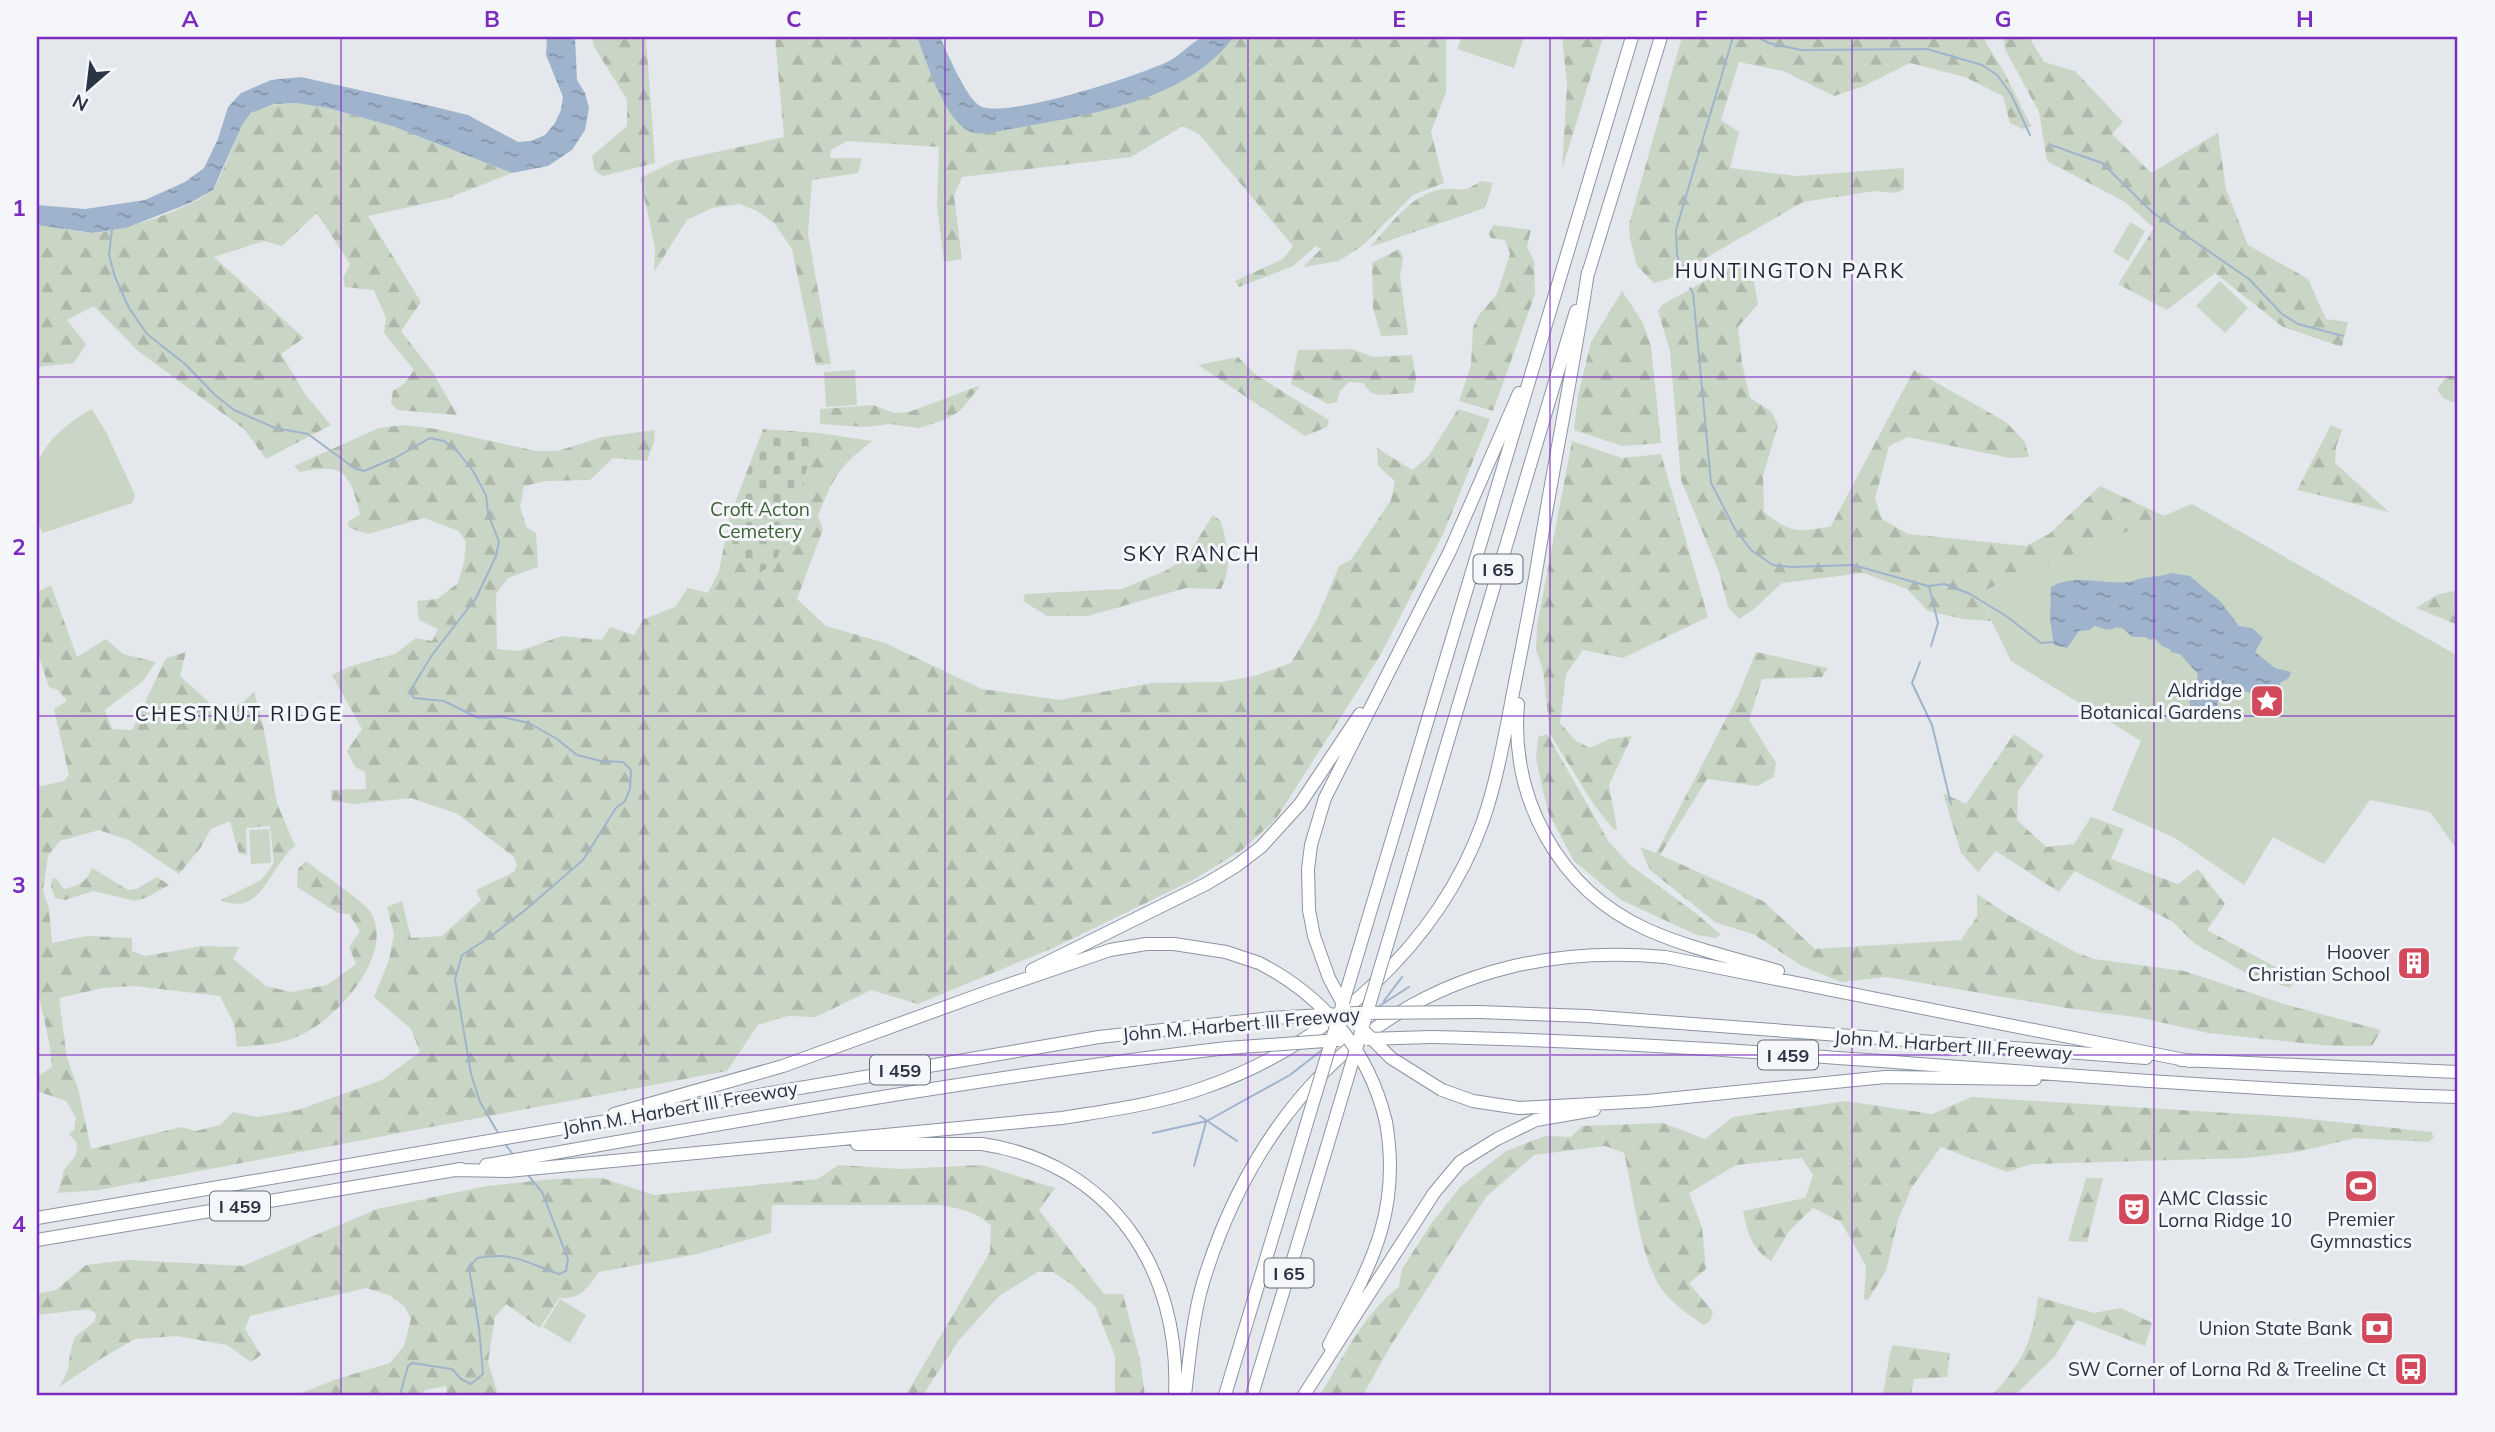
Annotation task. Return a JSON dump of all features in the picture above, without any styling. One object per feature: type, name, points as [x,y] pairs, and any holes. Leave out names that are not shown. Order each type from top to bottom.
[{"type":"highway","name":"I 65","points":[[1225,1395],[1632,37]]},
{"type":"highway","name":"I 65","points":[[1252,1395],[1546,408],[1661,37]]},
{"type":"highway","points":[[545,1160],[738,1147],[1062,1118],[1142,1105],[1203,1088],[1249,1070],[1317,1030],[1359,997],[1410,946],[1443,902],[1465,864],[1483,823],[1497,772],[1523,644],[1588,272]]},
{"type":"highway","points":[[1542,337],[1450,551],[1317,818],[1311,845],[1308,891],[1314,936],[1329,978],[1354,1020],[1391,1058],[1442,1090],[1473,1101],[1518,1108],[1647,1101],[1885,1077],[2144,1080]]},
{"type":"highway","points":[[1523,644],[1517,726],[1521,772],[1536,820],[1570,872],[1599,900],[1644,928],[1846,992]]},
{"type":"highway","points":[[987,992],[1206,884],[1261,847],[1300,804],[1381,686]]},
{"type":"highway","points":[[537,1134],[783,1066],[1110,950],[1146,944],[1201,946],[1259,963],[1301,989],[1332,1016],[1345,1032],[1372,1078],[1386,1122],[1391,1174],[1383,1229],[1363,1278],[1304,1395]]},
{"type":"highway","points":[[1185,1395],[1206,1272],[1226,1216],[1241,1184],[1288,1113],[1334,1061],[1383,1021],[1433,994],[1487,972],[1547,958],[1582,954],[1626,953],[1665,957],[2190,1061]]},
{"type":"highway","name":"John M. Harbert III Freeway","points":[[37,1218],[1099,1037],[1272,1018],[1357,1013],[1479,1012],[1586,1016],[2043,1052],[2458,1072]]},
{"type":"highway","name":"John M. Harbert III Freeway","points":[[545,1160],[810,1109],[1122,1060],[1319,1040],[1431,1037],[1537,1040],[1931,1063],[2305,1091],[2458,1097]]},
{"type":"highway","points":[[1304,1395],[1434,1193],[1460,1163],[1497,1139],[1536,1120],[1647,1101]]},
{"type":"highway","points":[[738,1147],[982,1144],[1015,1151],[1056,1167],[1086,1185],[1112,1209],[1130,1230],[1154,1268],[1170,1317],[1176,1376],[1175,1395]]},
{"type":"highway","name":"I 459","points":[[37,1240],[449,1171],[508,1171],[545,1160]]},
{"type":"green space","points":[[592,37],[646,37],[655,163],[603,176],[595,171],[592,156],[627,126],[627,99],[594,47]]},
{"type":"green space","points":[[775,37],[917,37],[943,101],[991,133],[1231,41],[1234,37],[1446,37],[1446,92],[1431,132],[1444,183],[1413,195],[1362,246],[1339,261],[1303,267],[1321,249],[1316,246],[1293,266],[1239,287],[1235,281],[1283,259],[1293,246],[1199,134],[1183,126],[1131,157],[962,177],[954,196],[962,259],[944,262],[937,206],[939,147],[847,141],[831,150],[830,158],[862,158],[858,173],[812,180],[808,234],[831,364],[816,365],[792,249],[774,223],[757,211],[740,204],[712,208],[687,220],[654,272],[655,248],[640,178],[675,161],[784,137]]},
{"type":"green space","points":[[1462,37],[1524,37],[1514,68],[1457,49]]},
{"type":"green space","points":[[1562,37],[1603,37],[1562,169],[1567,85]]},
{"type":"green space","points":[[1682,37],[1985,37],[2031,126],[2023,129],[2010,123],[2003,96],[1965,77],[1910,63],[1862,87],[1834,96],[1783,71],[1739,62],[1721,120],[1739,132],[1730,168],[1797,176],[1904,168],[1904,189],[1896,193],[1875,191],[1803,202],[1669,279],[1654,283],[1637,266],[1629,224]]},
{"type":"green space","points":[[2004,37],[2029,37],[2044,62],[2075,71],[2123,122],[2112,134],[2151,173],[2218,133],[2226,189],[2248,245],[2308,279],[2326,319],[2348,322],[2342,347],[2283,327],[2215,273],[2167,310],[2118,284],[2154,228],[2125,202],[2047,161],[2039,112],[2005,49]]},
{"type":"green space","points":[[296,103],[328,108],[392,126],[512,173],[446,199],[368,216],[421,302],[401,331],[434,374],[457,415],[397,410],[391,403],[393,391],[405,383],[414,370],[384,333],[386,318],[374,290],[345,287],[343,278],[350,264],[317,213],[282,246],[264,241],[214,257],[304,338],[281,354],[305,394],[331,425],[266,459],[244,429],[138,351],[94,306],[67,320],[86,344],[74,363],[37,367],[37,225],[95,233],[156,218],[188,205],[214,187],[239,131],[252,113],[276,104]]},
{"type":"green space","points":[[1481,181],[1493,183],[1485,208],[1370,247],[1403,211],[1422,196],[1444,189],[1465,189]]},
{"type":"green space","points":[[2130,222],[2145,231],[2128,261],[2113,252]]},
{"type":"green space","points":[[1493,225],[1531,230],[1527,247],[1534,261],[1535,294],[1493,411],[1459,401],[1471,365],[1473,327],[1479,315],[1497,294],[1510,254],[1505,240],[1491,238],[1489,234]]},
{"type":"green space","points":[[1399,249],[1403,257],[1400,277],[1408,335],[1381,336],[1373,308],[1372,263]]},
{"type":"green space","points":[[1744,260],[1751,266],[1758,304],[1738,327],[1742,363],[1750,398],[1771,411],[1778,425],[1763,476],[1764,512],[1781,524],[1795,530],[1831,526],[1914,370],[2006,422],[2025,442],[2029,457],[2010,458],[1908,437],[1889,446],[1875,499],[1882,519],[1908,534],[2026,546],[2049,534],[2100,486],[2164,516],[1978,593],[1991,621],[1963,619],[1928,611],[1907,589],[1863,573],[1782,583],[1739,619],[1728,607],[1719,572],[1681,480],[1670,351],[1658,311],[1663,304]]},
{"type":"green space","points":[[2220,281],[2248,308],[2225,333],[2196,306]]},
{"type":"green space","points":[[1622,291],[1642,321],[1651,346],[1661,443],[1623,446],[1574,430],[1578,396],[1591,342]]},
{"type":"green space","points":[[1352,349],[1373,357],[1412,355],[1416,379],[1413,393],[1379,395],[1371,393],[1363,383],[1349,382],[1340,391],[1337,402],[1328,404],[1291,384],[1298,350]]},
{"type":"green space","points":[[1238,357],[1256,375],[1329,420],[1327,427],[1305,436],[1198,365]]},
{"type":"green space","points":[[855,370],[857,405],[826,407],[824,372]]},
{"type":"green space","points":[[2448,375],[2458,380],[2458,404],[2443,398],[2437,389]]},
{"type":"green space","points":[[981,385],[960,411],[944,420],[919,428],[890,424],[866,427],[820,424],[820,409],[873,405],[894,413],[909,412]]},
{"type":"green space","points":[[92,409],[106,432],[135,495],[132,503],[43,533],[37,511],[36,475],[40,458],[58,433]]},
{"type":"green space","points":[[1458,409],[1490,419],[1444,532],[1381,654],[1276,819],[1242,850],[1193,880],[1053,948],[918,1004],[871,990],[816,1017],[788,1016],[758,1025],[727,1071],[99,1190],[58,1193],[64,1170],[76,1155],[77,1143],[69,1134],[74,1130],[76,1118],[66,1101],[37,1091],[37,1077],[52,1067],[37,986],[37,787],[64,781],[69,775],[54,709],[67,701],[58,690],[49,687],[39,657],[37,592],[51,585],[77,657],[106,639],[123,654],[156,662],[143,681],[105,710],[112,729],[132,730],[166,658],[186,652],[180,676],[211,704],[224,710],[241,704],[254,692],[263,725],[277,803],[295,846],[255,897],[235,904],[221,900],[261,880],[274,863],[270,826],[246,828],[247,855],[239,853],[230,821],[211,829],[201,847],[179,874],[129,840],[99,830],[60,841],[48,856],[43,891],[49,908],[52,943],[87,936],[132,938],[132,951],[145,956],[202,946],[239,947],[233,959],[266,986],[291,992],[327,985],[356,964],[349,947],[360,931],[349,914],[338,913],[297,887],[298,869],[306,861],[366,906],[376,927],[376,945],[370,963],[348,997],[319,1024],[297,1037],[280,1042],[237,1047],[234,1024],[220,996],[134,986],[103,988],[59,998],[67,1058],[78,1088],[91,1149],[181,1127],[196,1131],[220,1125],[233,1112],[258,1117],[298,1110],[382,1080],[420,1052],[411,1029],[374,997],[389,960],[394,934],[387,907],[402,901],[411,938],[442,936],[481,900],[476,890],[514,872],[517,865],[514,857],[458,814],[411,798],[354,804],[332,801],[331,790],[366,789],[365,772],[355,767],[347,751],[362,729],[332,675],[351,666],[395,654],[416,638],[432,641],[438,629],[419,620],[417,601],[437,599],[458,583],[466,542],[459,531],[424,518],[368,534],[349,528],[348,522],[360,514],[352,488],[343,474],[327,469],[300,472],[294,466],[379,428],[405,425],[436,429],[536,451],[558,451],[602,437],[655,430],[647,461],[613,458],[590,480],[546,481],[524,486],[520,507],[527,528],[536,533],[538,567],[508,578],[496,594],[497,649],[519,651],[562,636],[602,640],[610,627],[634,635],[644,619],[675,607],[688,588],[708,593],[719,571],[730,516],[733,553],[763,572],[776,561],[819,433],[872,441],[844,466],[828,491],[818,516],[823,529],[797,599],[826,626],[885,643],[982,689],[1059,700],[1151,683],[1221,682],[1254,676],[1291,663],[1317,619],[1339,566],[1351,560],[1391,500],[1395,481],[1378,466],[1377,448],[1412,470],[1428,457]]},
{"type":"green space","points":[[2331,425],[2342,430],[2336,447],[2335,463],[2389,512],[2297,490]]},
{"type":"green space","name":"Croft Acton Cemetery","points":[[763,429],[819,433],[776,562],[762,572],[751,570],[733,553],[730,516]]},
{"type":"green space","points":[[1572,441],[1622,458],[1661,454],[1708,617],[1623,658],[1583,650],[1566,674],[1560,723],[1576,741],[1590,748],[1609,739],[1632,736],[1609,785],[1617,829],[1614,830],[1594,805],[1550,734],[1543,670],[1536,650],[1537,626]]},
{"type":"green space","name":"Aldridge Botanical Gardens","points":[[2192,504],[2458,656],[2458,851],[2430,812],[2370,800],[2324,864],[2273,837],[2244,885],[2175,838],[2112,810],[2141,741],[2011,661],[1978,593]]},
{"type":"green space","points":[[1213,515],[1221,521],[1228,555],[1227,572],[1221,589],[1186,588],[1088,616],[1047,616],[1023,601],[1025,594],[1122,589],[1165,571],[1186,558]]},
{"type":"green space","points":[[2458,590],[2458,625],[2416,608],[2437,595]]},
{"type":"green space","points":[[1756,652],[1828,668],[1822,677],[1762,679],[1749,720],[1776,763],[1774,777],[1757,786],[1707,779],[1660,855],[1763,901],[1815,949],[1961,940],[1977,917],[1977,894],[2077,953],[2094,959],[2184,971],[2287,1005],[2381,1030],[2372,1046],[2331,1046],[2208,1033],[2142,1018],[1887,977],[1841,982],[1802,966],[1755,935],[1715,922],[1650,870],[1640,847],[1656,853],[1738,696]]},
{"type":"green space","points":[[1547,734],[1609,842],[1629,864],[1720,934],[1716,938],[1697,935],[1621,900],[1574,861],[1548,812],[1536,759],[1538,737]]},
{"type":"green space","points":[[2014,734],[2044,755],[2018,791],[2017,820],[2046,847],[2074,844],[2091,817],[2124,829],[2111,859],[2178,884],[2198,869],[2225,904],[2207,930],[2296,978],[2290,988],[2244,972],[2194,943],[2173,922],[2075,871],[2059,892],[1996,851],[1978,872],[1961,853],[1943,793],[1966,804]]},
{"type":"green space","points":[[269,829],[271,863],[251,864],[249,830]]},
{"type":"green space","points":[[92,868],[128,890],[136,889],[157,877],[169,885],[135,901],[93,891],[65,900],[55,898],[51,887],[52,879],[56,878],[64,889],[69,888],[84,880]]},
{"type":"green space","points":[[1972,1097],[2290,1117],[2431,1132],[2434,1137],[2429,1142],[2355,1138],[2297,1152],[2246,1158],[2031,1164],[2007,1172],[1941,1147],[1912,1187],[1898,1220],[1886,1271],[1868,1300],[1864,1299],[1866,1266],[1841,1222],[1813,1208],[1790,1230],[1771,1261],[1751,1240],[1743,1211],[1805,1198],[1813,1175],[1802,1158],[1736,1165],[1689,1193],[1702,1227],[1706,1269],[1689,1283],[1713,1312],[1710,1321],[1704,1325],[1668,1297],[1652,1270],[1641,1238],[1624,1153],[1605,1146],[1534,1155],[1486,1197],[1390,1347],[1363,1395],[1320,1395],[1365,1323],[1399,1287],[1402,1269],[1431,1224],[1460,1187],[1506,1151],[1545,1136],[1571,1137],[1582,1126],[1663,1123],[1705,1139],[1733,1117],[1846,1101],[1932,1114]]},
{"type":"green space","points":[[838,1165],[901,1169],[982,1165],[1055,1188],[1039,1210],[1104,1294],[1123,1294],[1140,1360],[1145,1395],[1115,1395],[1115,1356],[1095,1306],[1053,1272],[1038,1272],[999,1296],[959,1340],[923,1395],[906,1395],[990,1252],[991,1226],[986,1221],[969,1212],[942,1205],[772,1205],[771,1233],[697,1254],[599,1272],[578,1295],[559,1298],[540,1328],[506,1304],[495,1317],[488,1362],[498,1395],[447,1395],[446,1386],[426,1390],[421,1395],[296,1395],[390,1363],[404,1346],[411,1319],[405,1307],[391,1296],[366,1288],[250,1316],[245,1329],[261,1355],[251,1362],[227,1345],[177,1336],[135,1339],[59,1387],[68,1370],[75,1337],[95,1321],[96,1314],[89,1309],[37,1315],[37,1294],[56,1290],[86,1265],[129,1260],[243,1266],[377,1209],[487,1186],[554,1179],[602,1178],[654,1195],[818,1179]]},
{"type":"green space","points":[[2086,1178],[2103,1178],[2087,1242],[2068,1241]]},
{"type":"green space","points":[[2038,1297],[2094,1313],[2121,1308],[2152,1323],[2145,1346],[2077,1320],[2055,1356],[2015,1395],[1992,1395],[2011,1373],[2024,1350],[2033,1326]]},
{"type":"green space","points":[[560,1299],[586,1315],[570,1343],[543,1327]]},
{"type":"green space","points":[[1893,1345],[1950,1353],[1947,1377],[1914,1379],[1911,1395],[1883,1395]]},
{"type":"water","points":[[547,37],[575,37],[577,80],[585,93],[589,108],[585,130],[572,150],[548,166],[512,173],[392,126],[328,108],[296,103],[274,104],[251,113],[242,125],[213,190],[190,203],[126,228],[93,233],[37,225],[37,205],[85,209],[145,200],[185,182],[204,168],[218,139],[228,107],[241,93],[271,80],[301,77],[431,106],[468,115],[518,142],[531,141],[545,135],[555,123],[563,97],[546,55]]},
{"type":"water","points":[[917,37],[940,37],[969,94],[980,106],[994,109],[1044,101],[1134,75],[1171,60],[1205,37],[1234,37],[1211,61],[1185,80],[1155,94],[1090,114],[991,133],[974,133],[964,128],[946,106]]},
{"type":"water","points":[[2171,573],[2190,576],[2221,602],[2239,626],[2252,628],[2263,638],[2255,652],[2275,668],[2291,672],[2289,678],[2280,683],[2279,698],[2267,698],[2231,687],[2221,694],[2217,714],[2210,719],[2200,720],[2194,716],[2195,710],[2189,702],[2192,697],[2197,697],[2200,683],[2197,680],[2198,674],[2180,654],[2170,652],[2171,650],[2154,638],[2150,640],[2145,637],[2132,637],[2124,629],[2116,627],[2108,630],[2094,626],[2090,630],[2079,631],[2067,648],[2054,645],[2050,620],[2051,587],[2079,580],[2128,582]]},
{"type":"waterway","points":[[1682,270],[1677,255],[1676,230],[1733,37]]},
{"type":"waterway","points":[[1757,37],[1769,43],[1801,50],[1927,49],[1982,65],[1997,75],[2011,94],[2030,135]]},
{"type":"waterway","points":[[2051,145],[2102,163],[2152,212],[2249,279],[2282,314],[2298,324],[2343,336]]},
{"type":"waterway","points":[[112,230],[109,255],[115,277],[129,308],[147,334],[185,364],[234,410],[275,428],[308,434],[354,468],[364,471],[395,458],[430,438],[444,441],[458,452],[473,471],[486,495],[488,513],[499,542],[496,556],[476,598],[432,655],[410,691],[414,698],[444,701],[478,718],[502,717],[529,723],[557,739],[577,755],[601,761],[623,762],[631,770],[630,789],[625,801],[616,808],[583,860],[524,911],[462,955],[455,979],[471,1074],[480,1102],[498,1133]]},
{"type":"waterway","points":[[1690,288],[1693,293],[1711,483],[1735,529],[1751,550],[1773,565],[1853,565],[1928,586],[1945,584],[1970,594],[2006,616],[2041,643],[2053,642]]},
{"type":"waterway","points":[[1929,586],[1938,623],[1931,646]]},
{"type":"waterway","points":[[1920,662],[1912,683],[1932,725],[1951,804]]},
{"type":"waterway","points":[[1384,1001],[1402,977]]},
{"type":"waterway","points":[[1376,1008],[1409,987]]},
{"type":"waterway","points":[[1153,1133],[1207,1121],[1290,1075],[1322,1050]]},
{"type":"waterway","points":[[1200,1116],[1237,1141]]},
{"type":"waterway","points":[[1194,1166],[1206,1122]]},
{"type":"waterway","points":[[505,1144],[512,1153]]},
{"type":"waterway","points":[[400,1395],[408,1366],[412,1363],[452,1369],[461,1379],[471,1384],[483,1374],[469,1268],[477,1258],[511,1257],[559,1274],[566,1271],[568,1259],[542,1192],[528,1175]]},
{"type":"place","name":"Aldridge Botanical Gardens","points":[[2267,701]]},
{"type":"place","name":"Hoover Christian School","points":[[2414,963]]},
{"type":"place","name":"Premier Gymnastics","points":[[2361,1186]]},
{"type":"place","name":"AMC Classic Lorna Ridge 10","points":[[2134,1209]]},
{"type":"place","name":"Union State Bank","points":[[2377,1328]]},
{"type":"place","name":"SW Corner of Lorna Rd & Treeline Ct","points":[[2411,1369]]},
{"type":"district","name":"HUNTINGTON PARK","points":[[1790,270]]},
{"type":"district","name":"SKY RANCH","points":[[1192,553]]},
{"type":"district","name":"CHESTNUT RIDGE","points":[[239,713]]}]
